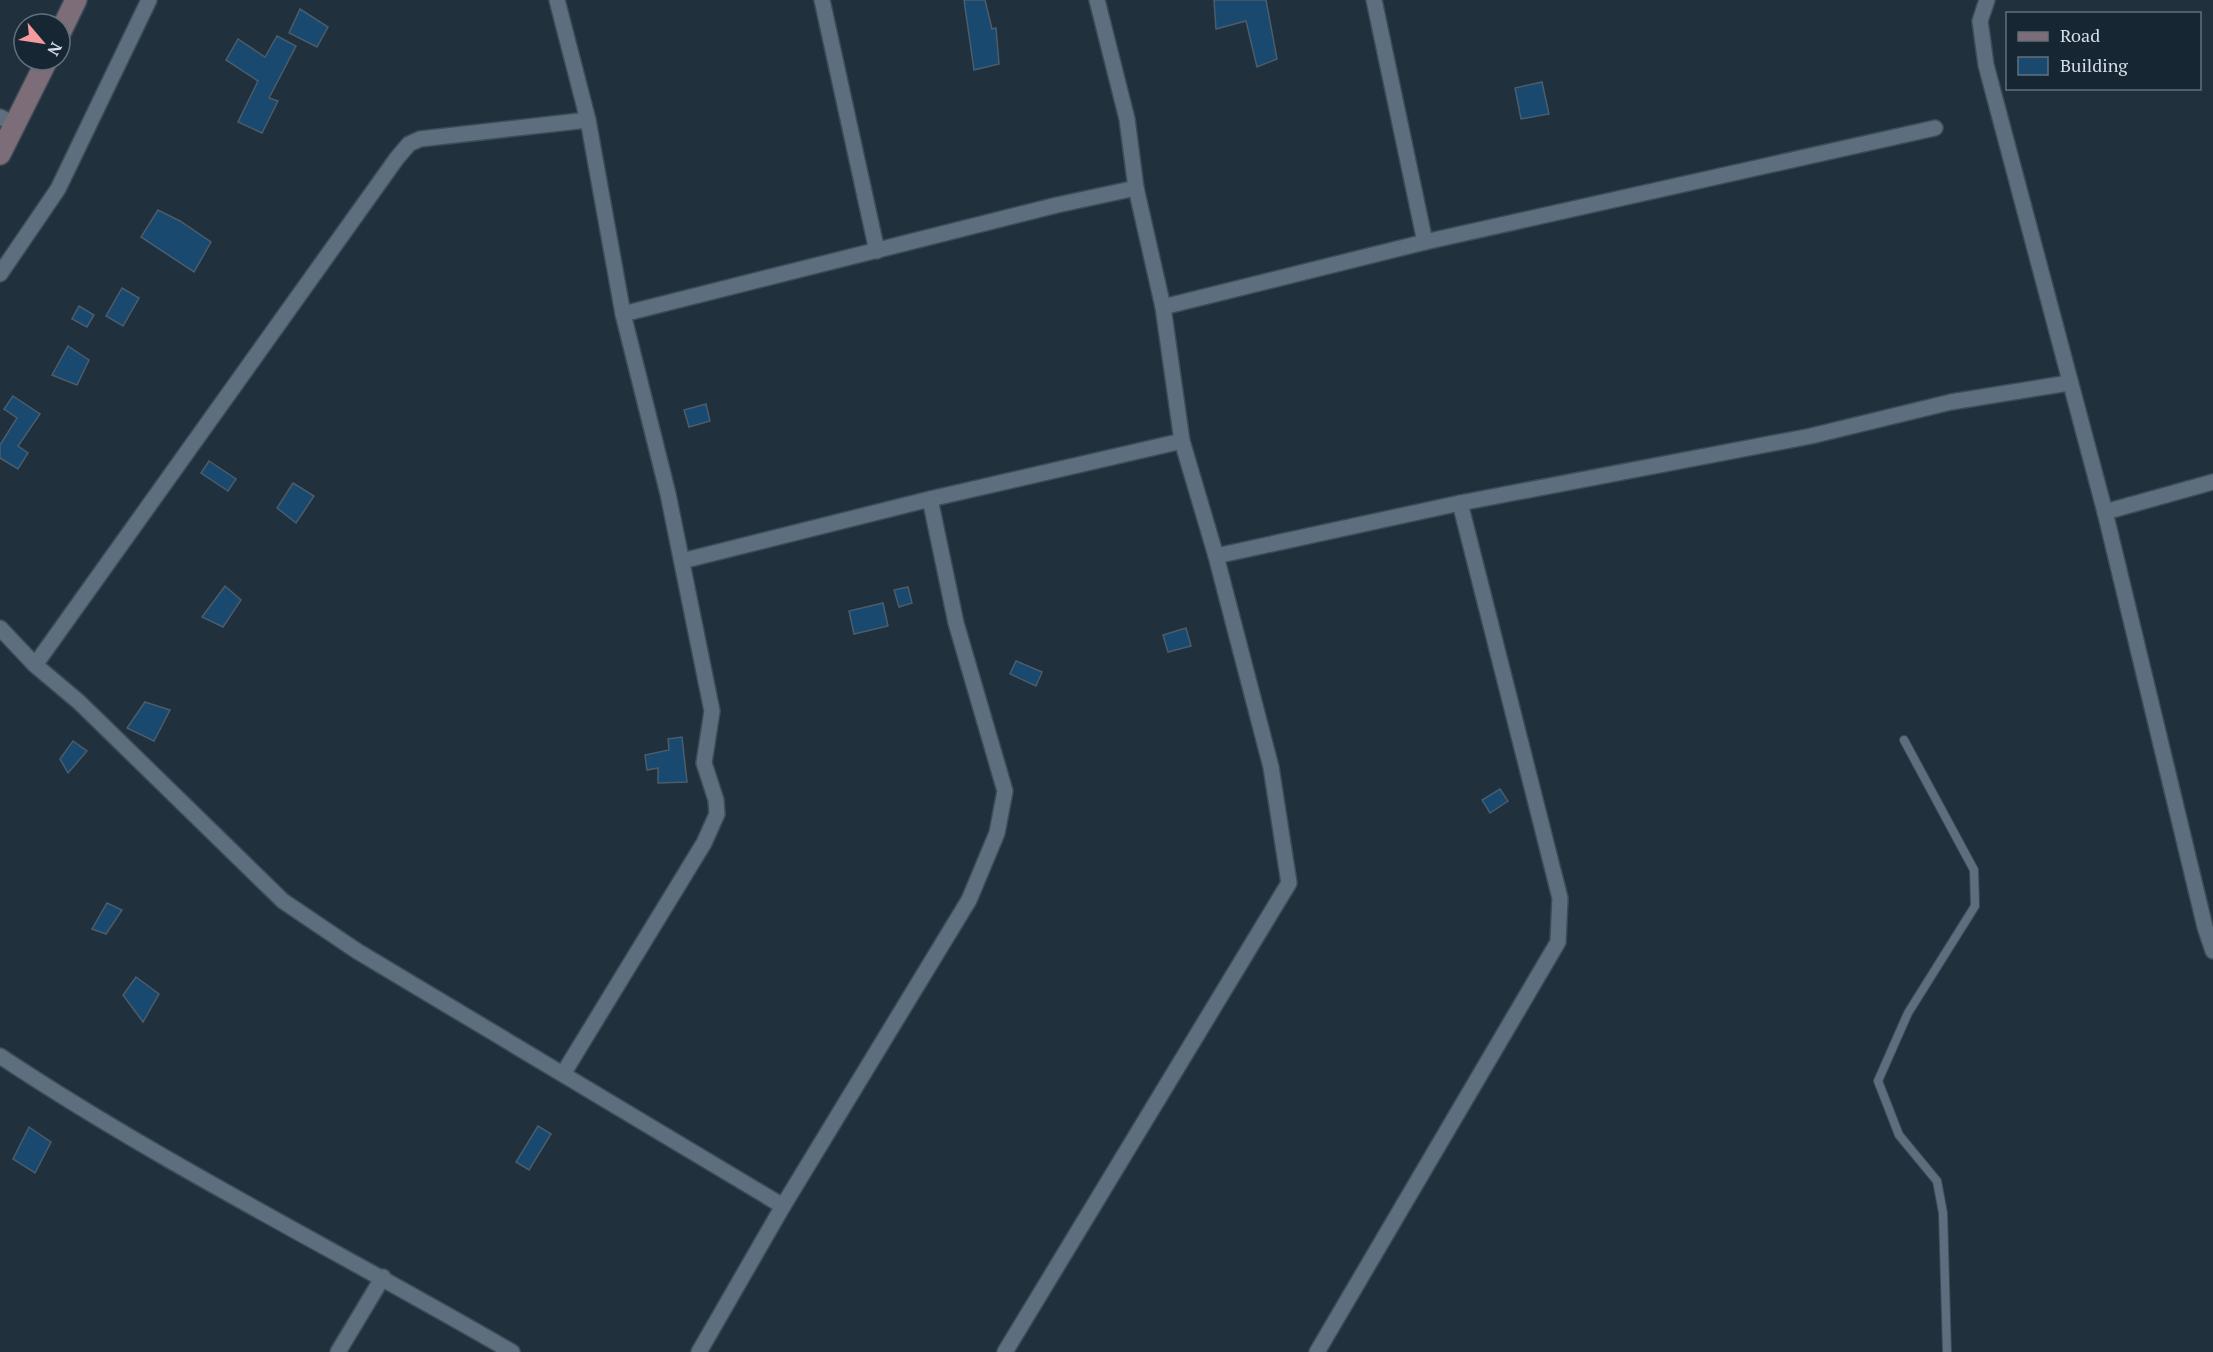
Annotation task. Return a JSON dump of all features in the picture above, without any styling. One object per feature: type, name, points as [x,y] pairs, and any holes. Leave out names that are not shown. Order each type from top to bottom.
[{"type":"street","points":[[0,274],[58,189],[148,0]]},
{"type":"street","points":[[557,0],[588,120],[623,315],[682,561],[712,711],[704,763],[716,800],[717,814],[704,843],[563,1074]]},
{"type":"street","points":[[822,0],[877,251]]},
{"type":"street","points":[[1005,1352],[1289,883],[1271,767],[1216,556],[1182,441],[1163,307],[1136,188],[1127,119],[1097,0]]},
{"type":"street","points":[[1374,0],[1425,242]]},
{"type":"street","points":[[1987,0],[1980,21],[1986,65],[2105,512],[2209,926],[2213,951]]},
{"type":"street","points":[[0,154],[8,121],[39,72]]},
{"type":"street","points":[[36,665],[397,158],[410,144],[420,139],[588,120]]},
{"type":"street","points":[[1163,307],[1425,242],[1935,128]]},
{"type":"street","points":[[623,315],[1057,205],[1136,188]]},
{"type":"street","points":[[1216,556],[1460,503],[1811,436],[1951,402],[2069,382]]},
{"type":"street","points":[[682,561],[930,499],[1182,441]]},
{"type":"street","points":[[2105,512],[2213,482]]},
{"type":"street","points":[[699,1352],[783,1206],[969,900],[997,834],[1005,792],[956,623],[930,499]]},
{"type":"street","points":[[1317,1352],[1558,942],[1560,898],[1460,503]]},
{"type":"street","points":[[0,628],[283,901],[357,951],[783,1206]]},
{"type":"street","points":[[0,1056],[55,1093],[512,1352]]},
{"type":"street","points":[[338,1352],[383,1277]]},
{"type":"lane","points":[[1904,740],[1974,870],[1975,906],[1908,1013],[1878,1081],[1899,1135],[1937,1181],[1942,1213],[1947,1352]]},
{"type":"building","points":[[964,0],[985,0],[992,29],[996,28],[999,64],[974,70]]},
{"type":"building","points":[[1214,0],[1266,0],[1277,59],[1257,67],[1246,21],[1216,29]]},
{"type":"building","points":[[300,9],[328,27],[317,47],[289,33]]},
{"type":"building","points":[[277,36],[296,46],[269,98],[278,101],[262,133],[238,122],[258,81],[226,60],[238,39],[265,57]]},
{"type":"building","points":[[1542,82],[1549,114],[1521,119],[1515,88]]},
{"type":"building","points":[[158,210],[180,221],[211,242],[194,272],[141,237]]},
{"type":"building","points":[[122,288],[139,298],[123,326],[106,316]]},
{"type":"building","points":[[79,306],[94,315],[87,327],[72,319]]},
{"type":"building","points":[[68,346],[89,360],[77,385],[52,375]]},
{"type":"building","points":[[13,396],[40,414],[18,446],[28,453],[18,469],[0,458],[0,445],[17,418],[4,409]]},
{"type":"building","points":[[706,404],[710,421],[689,427],[684,410]]},
{"type":"building","points":[[209,461],[236,479],[228,491],[201,473]]},
{"type":"building","points":[[293,483],[314,496],[296,523],[277,508]]},
{"type":"building","points":[[225,586],[241,600],[223,627],[202,617]]},
{"type":"building","points":[[908,587],[912,603],[899,607],[894,590]]},
{"type":"building","points":[[883,603],[888,626],[854,634],[849,611]]},
{"type":"building","points":[[1186,628],[1191,646],[1168,652],[1163,635]]},
{"type":"building","points":[[1016,661],[1042,672],[1036,686],[1010,674]]},
{"type":"building","points":[[145,702],[170,710],[154,741],[127,728]]},
{"type":"building","points":[[682,737],[687,782],[658,783],[658,768],[647,770],[645,755],[669,750],[668,739]]},
{"type":"building","points":[[73,741],[87,751],[68,773],[60,759]]},
{"type":"building","points":[[1500,789],[1508,801],[1490,813],[1482,800]]},
{"type":"building","points":[[107,903],[122,910],[106,934],[92,929]]},
{"type":"building","points":[[136,977],[159,994],[143,1022],[123,995]]},
{"type":"building","points":[[538,1126],[551,1134],[529,1170],[516,1162]]},
{"type":"building","points":[[29,1127],[51,1142],[35,1173],[13,1159]]}]
